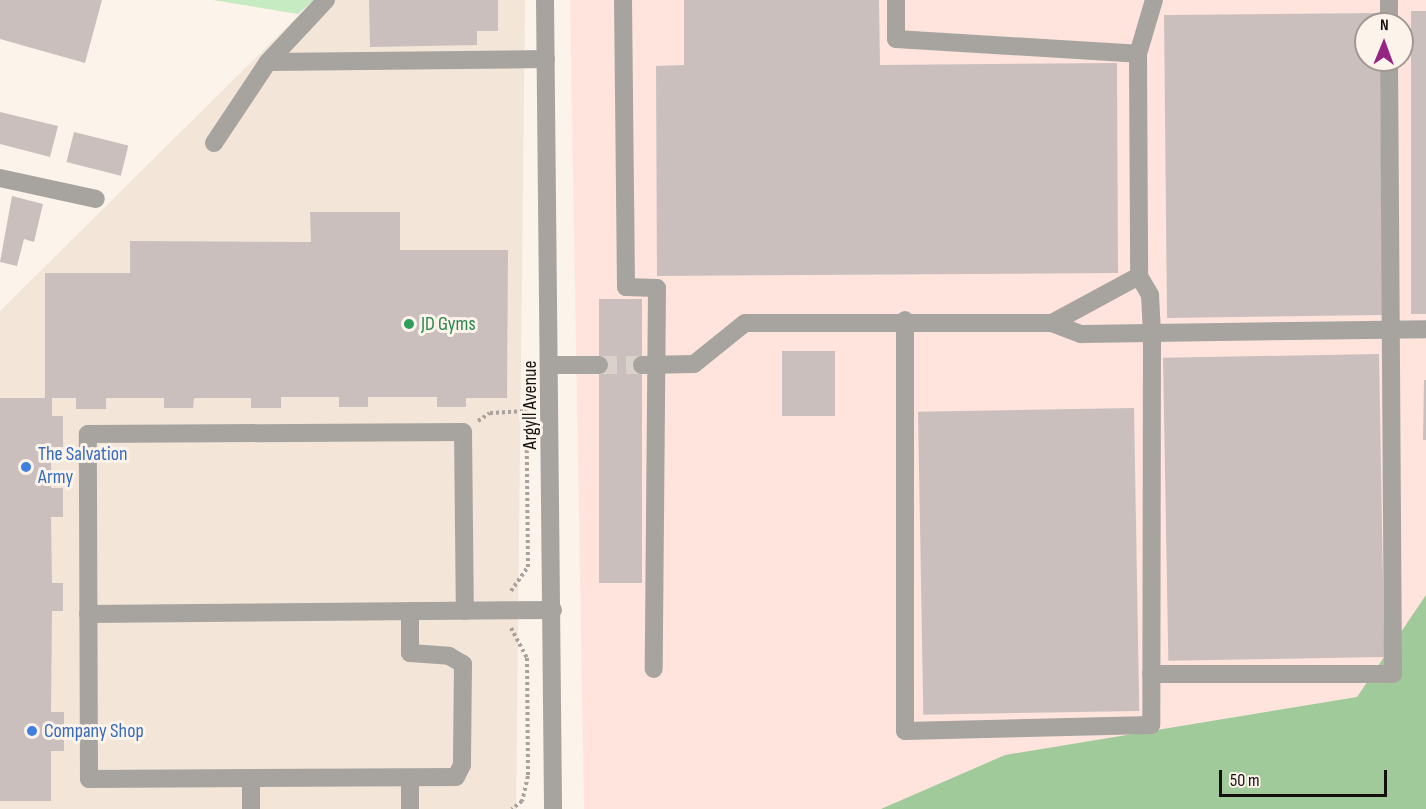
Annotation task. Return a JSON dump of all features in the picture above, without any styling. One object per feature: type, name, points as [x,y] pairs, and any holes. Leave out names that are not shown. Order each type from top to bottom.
[{"type":"street","points":[[214,143],[268,62],[326,0]]},
{"type":"street","name":"Argyll Avenue","points":[[545,0],[552,365],[553,809]]},
{"type":"street","points":[[623,0],[626,287],[657,288],[650,365],[654,669]]},
{"type":"street","points":[[896,0],[896,39],[1138,54]]},
{"type":"street","points":[[905,320],[905,731],[1151,725],[1152,331],[1150,295],[1139,276],[1138,54],[1154,0]]},
{"type":"street","points":[[268,62],[546,59]]},
{"type":"street","points":[[1151,674],[1393,674],[1389,72]]},
{"type":"street","points":[[0,178],[96,199]]},
{"type":"street","points":[[1052,323],[1139,276]]},
{"type":"street","points":[[650,365],[694,364],[745,323],[905,320],[1052,323],[1081,334],[1152,331],[1426,330]]},
{"type":"street","points":[[552,365],[599,365]]},
{"type":"street","points":[[410,611],[410,653],[449,656],[463,664],[462,770],[456,777],[410,781],[89,779],[88,434],[463,432],[465,611]]},
{"type":"street","points":[[88,614],[553,610]]},
{"type":"street","points":[[250,780],[251,809]]},
{"type":"street","points":[[410,781],[410,809]]},
{"type":"path","points":[[512,809],[522,801],[528,776],[527,658],[511,633],[511,590],[528,567],[526,375]]},
{"type":"path","points":[[463,432],[490,413],[526,411]]},
{"type":"shaded area","points":[[314,0],[525,0],[516,809],[0,809],[0,311]]},
{"type":"shaded area","points":[[570,0],[1426,0],[1426,637],[1368,726],[928,809],[584,809]]},
{"type":"green space","points":[[213,0],[314,0],[298,14]]},
{"type":"green space","points":[[1426,595],[1426,809],[881,809],[1005,755],[1357,697]]},
{"type":"building","points":[[0,0],[102,0],[85,63],[0,39]]},
{"type":"building","points":[[369,0],[498,0],[498,31],[477,31],[477,45],[370,47]]},
{"type":"building","points":[[684,0],[879,0],[880,65],[1117,63],[1118,273],[657,276],[656,66],[684,65]]},
{"type":"building","points":[[1426,11],[1426,314],[1411,314],[1411,72],[1414,72],[1414,12],[1411,12]]},
{"type":"building","points":[[1354,13],[1354,72],[1380,72],[1383,315],[1167,318],[1164,15]]},
{"type":"building","points":[[0,112],[58,126],[50,157],[0,144]]},
{"type":"building","points":[[74,132],[128,146],[121,176],[67,162]]},
{"type":"building","points":[[12,196],[43,204],[34,242],[24,239],[17,266],[0,262]]},
{"type":"building","points":[[310,212],[400,212],[400,250],[508,250],[507,398],[466,398],[466,407],[437,407],[437,397],[368,397],[368,407],[339,407],[339,397],[281,397],[281,408],[251,408],[251,398],[194,398],[193,408],[164,408],[164,398],[106,398],[106,409],[76,409],[76,398],[52,398],[52,416],[63,416],[63,447],[51,447],[51,488],[63,488],[63,517],[51,517],[52,583],[63,583],[63,611],[52,611],[51,712],[64,712],[64,751],[51,751],[51,801],[0,801],[0,398],[45,398],[45,273],[130,273],[130,241],[311,242]]},
{"type":"building","points":[[599,299],[642,299],[642,583],[599,583]]},
{"type":"building","points":[[782,351],[835,351],[835,416],[782,416]]},
{"type":"building","points":[[1379,354],[1384,657],[1168,661],[1163,358]]},
{"type":"building","points":[[1424,380],[1426,380],[1426,440],[1423,440]]},
{"type":"building","points":[[1134,408],[1139,711],[923,715],[918,412]]},
{"type":"tunnel","points":[[599,365],[642,365]]},
{"type":"place","name":"JD Gyms","points":[[409,324]]},
{"type":"place","name":"The Salvation Army","points":[[26,467]]},
{"type":"place","name":"Company Shop","points":[[32,731]]}]
